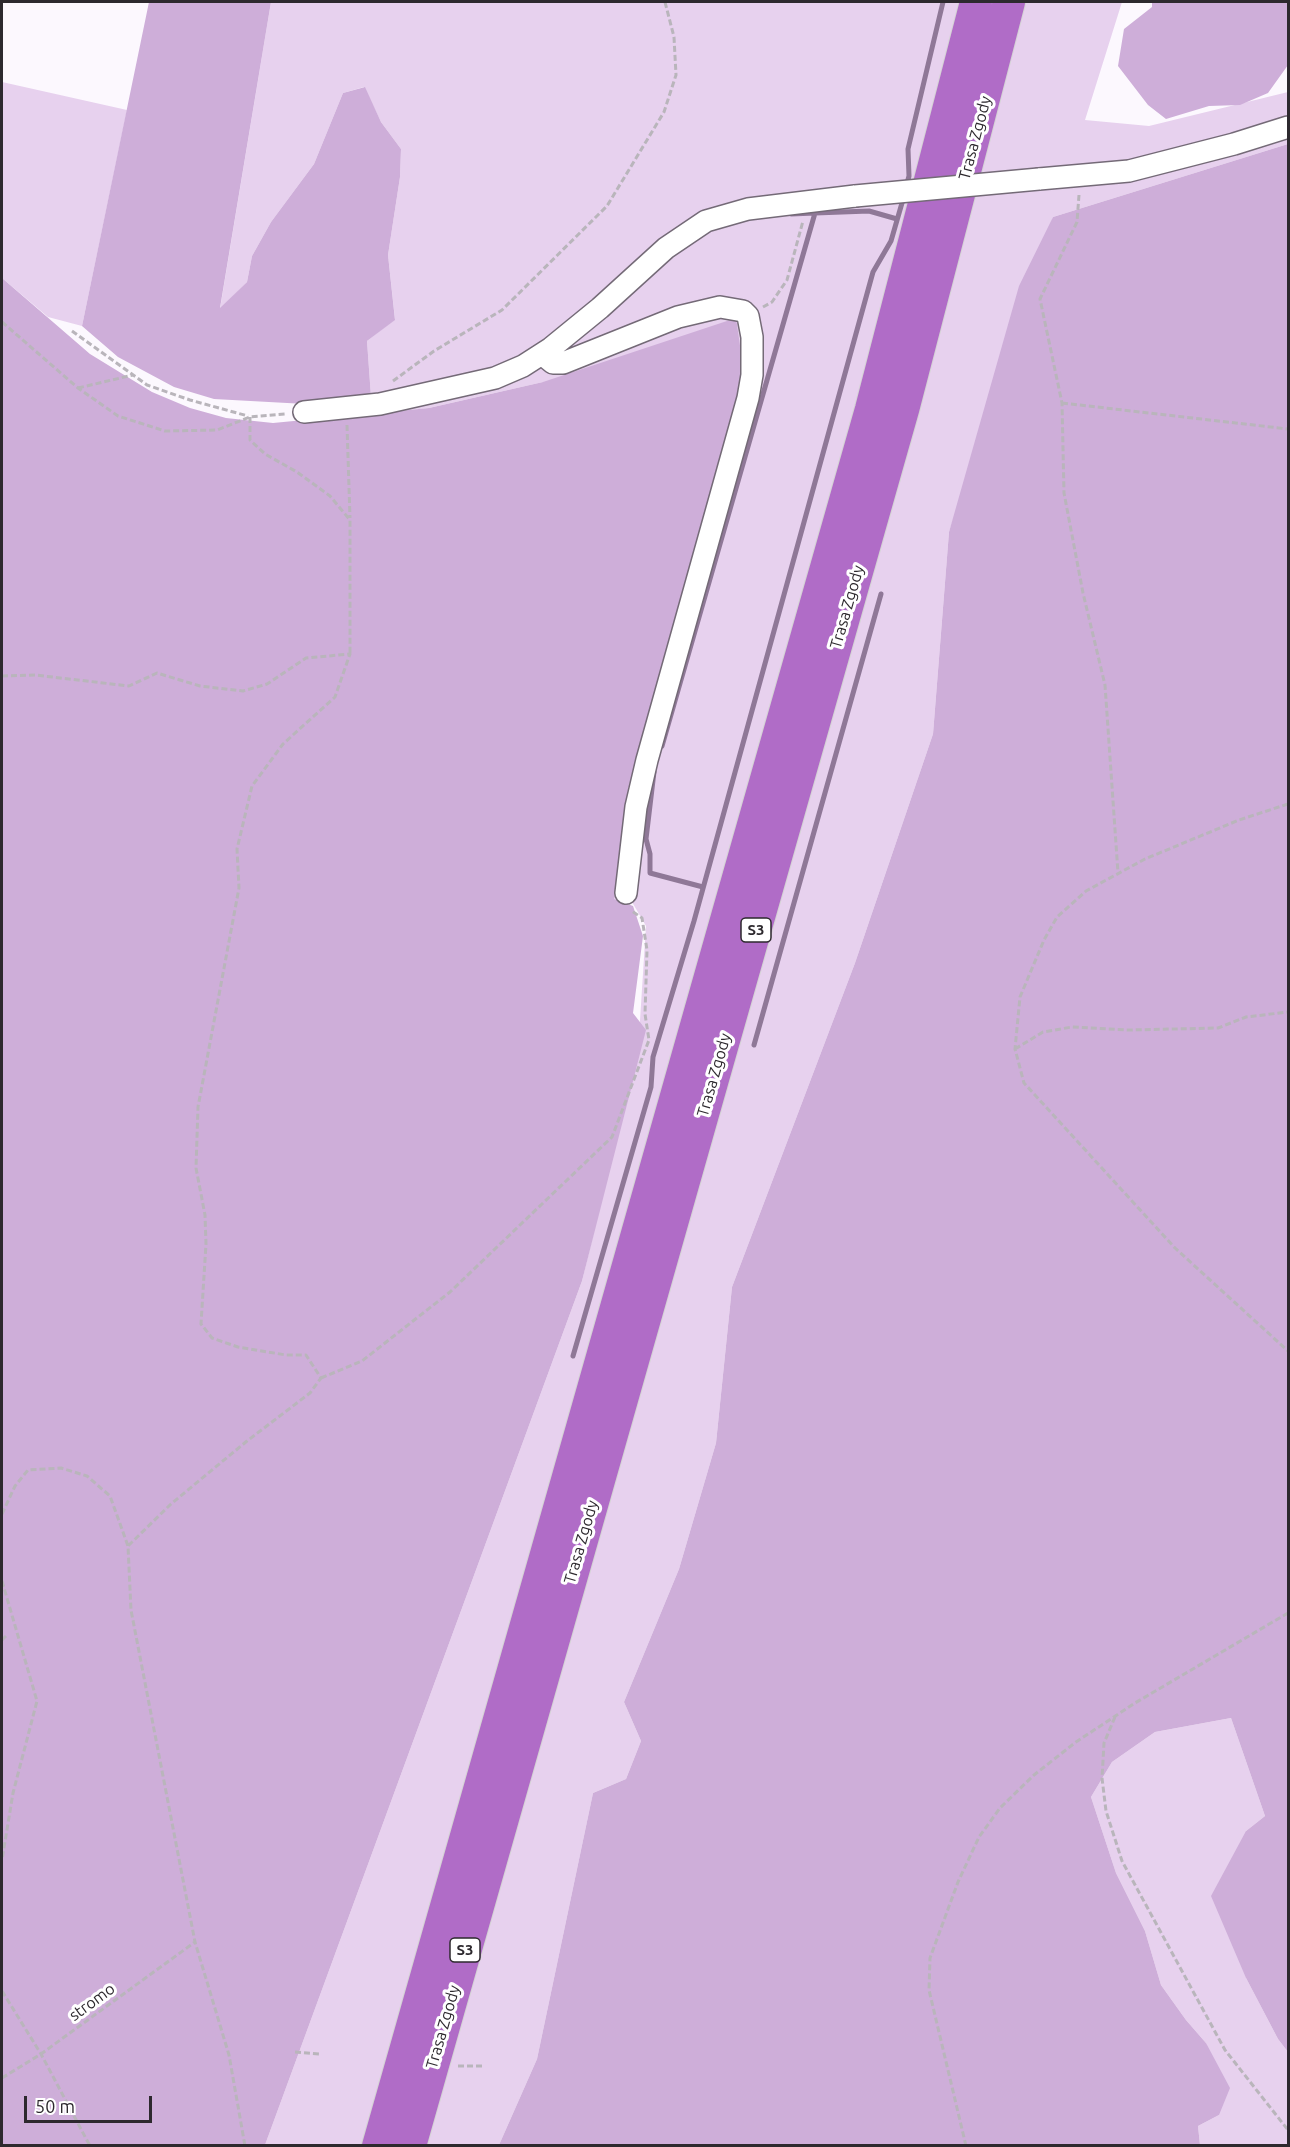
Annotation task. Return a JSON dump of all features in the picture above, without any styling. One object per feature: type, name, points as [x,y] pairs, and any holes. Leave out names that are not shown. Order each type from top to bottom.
[{"type":"highway","name":"Trasa Zgody","points":[[378,2145],[868,420],[976,2]]},
{"type":"highway","name":"Trasa Zgody","points":[[410,2145],[447,2055],[493,1856],[897,433],[1009,2]]},
{"type":"lane","points":[[304,412],[347,409],[390,402],[495,378],[542,354],[584,322],[666,248],[698,225],[737,211],[855,196],[1129,171],[1234,144],[1288,127]]},
{"type":"lane","points":[[542,354],[553,363],[563,363],[678,317],[705,309],[732,308],[748,316],[752,337],[752,375],[748,398],[647,760],[636,807],[626,893]]},
{"type":"lane","points":[[447,2055],[450,1947],[462,1848]]},
{"type":"lane","points":[[410,2034],[493,1856]]},
{"type":"path","points":[[390,402],[392,383],[400,373],[502,310],[607,206],[664,112],[676,75],[674,37],[665,2]]},
{"type":"path","points":[[1080,175],[1077,222],[1040,299],[1062,403],[1064,493],[1083,593],[1105,685],[1118,873]]},
{"type":"path","points":[[748,316],[772,302],[787,280],[808,202]]},
{"type":"path","points":[[2,322],[78,388],[118,416],[165,431],[217,430],[250,417],[304,412]]},
{"type":"path","points":[[72,331],[147,385],[250,417]]},
{"type":"path","points":[[78,388],[133,375]]},
{"type":"path","points":[[1062,403],[1288,429]]},
{"type":"path","points":[[321,1378],[306,1356],[286,1356],[238,1347],[212,1338],[201,1324],[206,1244],[205,1215],[196,1168],[198,1107],[239,888],[237,849],[252,786],[283,744],[335,697],[351,654],[347,409]]},
{"type":"path","points":[[250,417],[250,440],[265,454],[297,471],[330,496],[350,520]]},
{"type":"path","points":[[2,676],[35,675],[129,686],[157,673],[200,686],[243,691],[267,684],[306,658],[351,654]]},
{"type":"path","points":[[1288,804],[1205,833],[1118,873],[1086,891],[1057,917],[1044,940],[1020,997],[1015,1049],[1024,1083],[1175,1248],[1288,1351]]},
{"type":"path","points":[[128,1546],[171,1504],[247,1440],[310,1393],[321,1378],[362,1361],[450,1292],[612,1137],[649,1040],[645,1014],[646,939],[642,918],[623,908],[626,893]]},
{"type":"path","points":[[1015,1049],[1043,1032],[1072,1027],[1128,1030],[1218,1028],[1246,1017],[1288,1012]]},
{"type":"path","points":[[2,1514],[15,1486],[28,1470],[61,1468],[87,1476],[110,1496],[128,1546],[131,1610],[195,1942],[229,2055],[244,2145]]},
{"type":"path","points":[[2,1581],[37,1701],[13,1794],[2,1860]]},
{"type":"path","points":[[966,2145],[929,1990],[930,1958],[958,1882],[979,1837],[1000,1808],[1034,1775],[1116,1716],[1288,1613]]},
{"type":"path","points":[[2,1640],[6,1636]]},
{"type":"path","points":[[1116,1716],[1104,1743],[1102,1778],[1106,1810],[1122,1861],[1225,2050],[1288,2130]]},
{"type":"path","name":"stromo","points":[[2,2078],[41,2054],[195,1942]]},
{"type":"path","points":[[2,1991],[41,2054],[90,2145]]},
{"type":"path","points":[[295,2052],[319,2054]]},
{"type":"path","points":[[447,2055],[483,2066]]},
{"type":"shaded area","points":[[149,2],[271,2],[220,308],[247,282],[252,256],[271,222],[314,164],[343,93],[365,87],[381,122],[401,149],[400,177],[388,255],[395,320],[367,341],[371,397],[342,406],[214,399],[174,387],[118,357],[82,326]]},
{"type":"shaded area","points":[[271,2],[1122,2],[1085,120],[1149,126],[1288,92],[1288,144],[1053,217],[949,532],[933,734],[855,963],[732,1287],[716,1443],[679,1569],[624,1702],[641,1741],[626,1779],[593,1793],[537,2059],[499,2145],[265,2145],[582,1281],[638,1052],[646,926],[632,902],[613,900],[629,790],[670,643],[543,382],[429,408],[402,411],[400,400],[371,397],[367,341],[395,319],[388,255],[400,177],[401,149],[381,122],[364,87],[343,93],[314,164],[271,222],[252,256],[247,282],[220,309]]},
{"type":"shaded area","points":[[1152,2],[1288,2],[1288,65],[1268,93],[1240,105],[1209,106],[1166,119],[1148,105],[1118,66],[1124,29],[1152,7]]},
{"type":"shaded area","points":[[2,82],[127,110],[82,326],[48,317],[2,278]]},
{"type":"shaded area","points":[[1288,144],[1288,2052],[1278,2039],[1246,1978],[1211,1896],[1246,1831],[1265,1816],[1231,1718],[1155,1732],[1112,1762],[1091,1797],[1116,1873],[1145,1931],[1161,1985],[1206,2043],[1230,2088],[1219,2115],[1198,2126],[1200,2145],[499,2145],[537,2059],[593,1793],[626,1779],[641,1741],[624,1702],[679,1569],[716,1443],[732,1287],[855,963],[933,734],[949,532],[1019,286],[1053,217]]},
{"type":"shaded area","points":[[2,278],[90,354],[152,392],[190,408],[226,418],[273,423],[429,408],[543,382],[736,318],[745,380],[628,790],[614,899],[633,906],[643,936],[633,1013],[646,1030],[582,1281],[265,2145],[2,2145]]},
{"type":"shaded area","points":[[1231,1718],[1265,1816],[1246,1831],[1246,1978],[1278,2039],[1288,2052],[1288,2145],[1200,2145],[1198,2126],[1219,2115],[1206,2043],[1161,1985],[1145,1931],[1116,1873],[1091,1797],[1112,1762],[1155,1732]]},
{"type":"waterway","points":[[906,187],[909,176],[908,149],[943,2]]},
{"type":"waterway","points":[[573,1356],[651,1087],[653,1057],[694,921],[873,272],[891,241],[904,196]]},
{"type":"waterway","points":[[662,746],[815,213],[869,211],[897,219]]},
{"type":"waterway","points":[[791,214],[815,213]]},
{"type":"waterway","points":[[754,1045],[881,594]]},
{"type":"waterway","points":[[654,772],[646,839],[650,854],[650,873],[703,887]]}]
